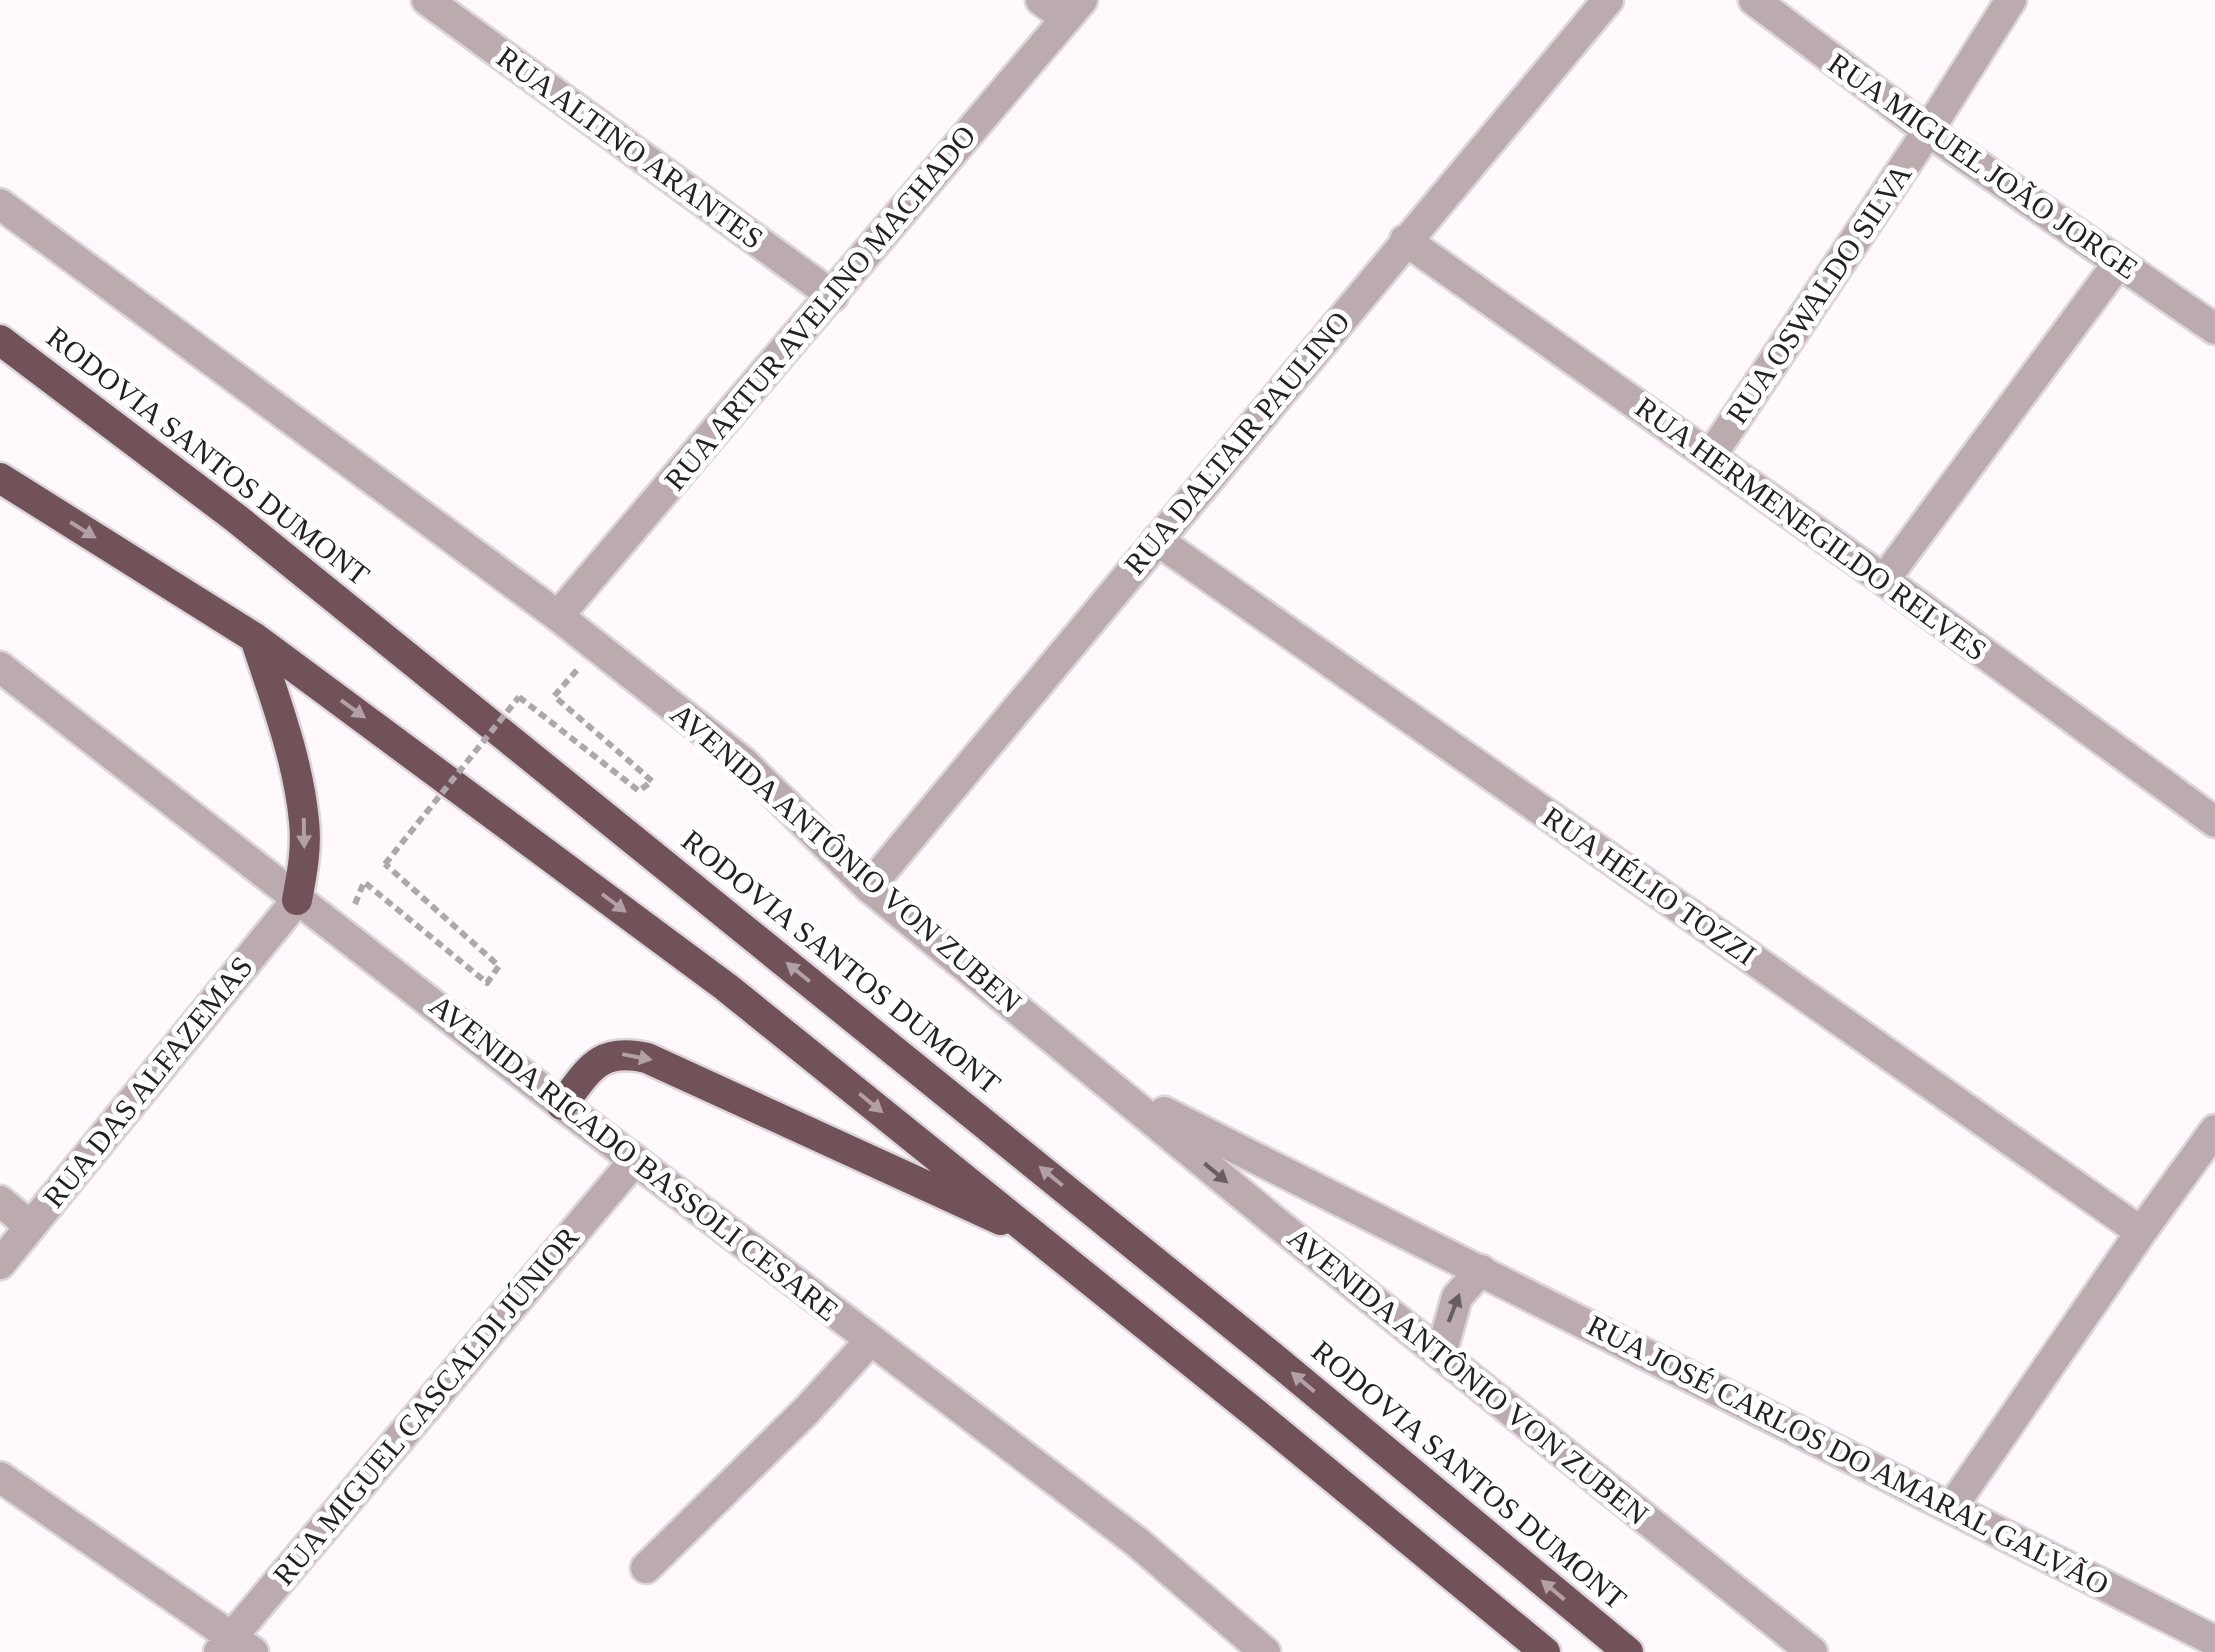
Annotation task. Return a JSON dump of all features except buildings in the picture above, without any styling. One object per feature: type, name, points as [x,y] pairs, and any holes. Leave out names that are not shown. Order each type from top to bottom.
[{"type":"highway","name":"RODOVIA SANTOS DUMONT","points":[[0,340],[268,544],[1270,1354],[1628,1652]]},
{"type":"highway","points":[[0,478],[255,638],[726,987],[1545,1652]]},
{"type":"highway","points":[[255,638],[287,736],[304,820],[304,862],[298,900]]},
{"type":"highway","points":[[562,1105],[600,1060],[624,1053],[647,1058],[858,1153],[938,1194],[1034,1234]]},
{"type":"street","name":"RUA ALTINO ARANTES","points":[[428,0],[833,296]]},
{"type":"street","points":[[1040,0],[1074,9]]},
{"type":"street","name":"RUA DALTAIR PAULINO","points":[[868,887],[1608,0]]},
{"type":"street","name":"RUA MIGUEL JOÃO JORGE","points":[[1754,0],[1928,131],[2215,328]]},
{"type":"street","name":"RUA OSWALDO SILVA","points":[[1710,457],[2012,0]]},
{"type":"street","name":"RUA ARTUR AVELINO MACHADO","points":[[558,616],[1074,9]]},
{"type":"street","name":"AVENIDA ANTÔNIO VON ZUBEN","points":[[0,204],[558,616],[744,762],[868,887],[1278,1224],[1812,1652]]},
{"type":"street","name":"RUA HERMENEGILDO RELVES","points":[[1405,240],[1884,580],[2215,822]]},
{"type":"street","points":[[1884,580],[2119,262]]},
{"type":"street","name":"RUA HÉLIO TOZZI","points":[[1157,540],[2141,1232]]},
{"type":"street","name":"AVENIDA RICADO BASSOLI CESARE","points":[[0,668],[562,1105],[1137,1542],[1265,1652]]},
{"type":"street","name":"RUA DAS ALFAZEMAS","points":[[0,1264],[298,900]]},
{"type":"street","name":"RUA JOSÉ CARLOS DO AMARAL GALVÃO","points":[[1115,1088],[2215,1641]]},
{"type":"street","points":[[1952,1507],[2215,1130]]},
{"type":"street","name":"RUA MIGUEL CASCALDI JÚNIOR","points":[[234,1647],[634,1160]]},
{"type":"street","points":[[0,1201],[30,1226]]},
{"type":"street","points":[[1441,1354],[1457,1297],[1481,1270]]},
{"type":"street","points":[[646,1568],[808,1410],[871,1340]]},
{"type":"street","points":[[0,1478],[234,1647]]},
{"type":"path","points":[[344,934],[364,882],[487,983],[499,966],[385,864],[519,696],[640,790],[652,781],[554,696],[597,648]]}]
